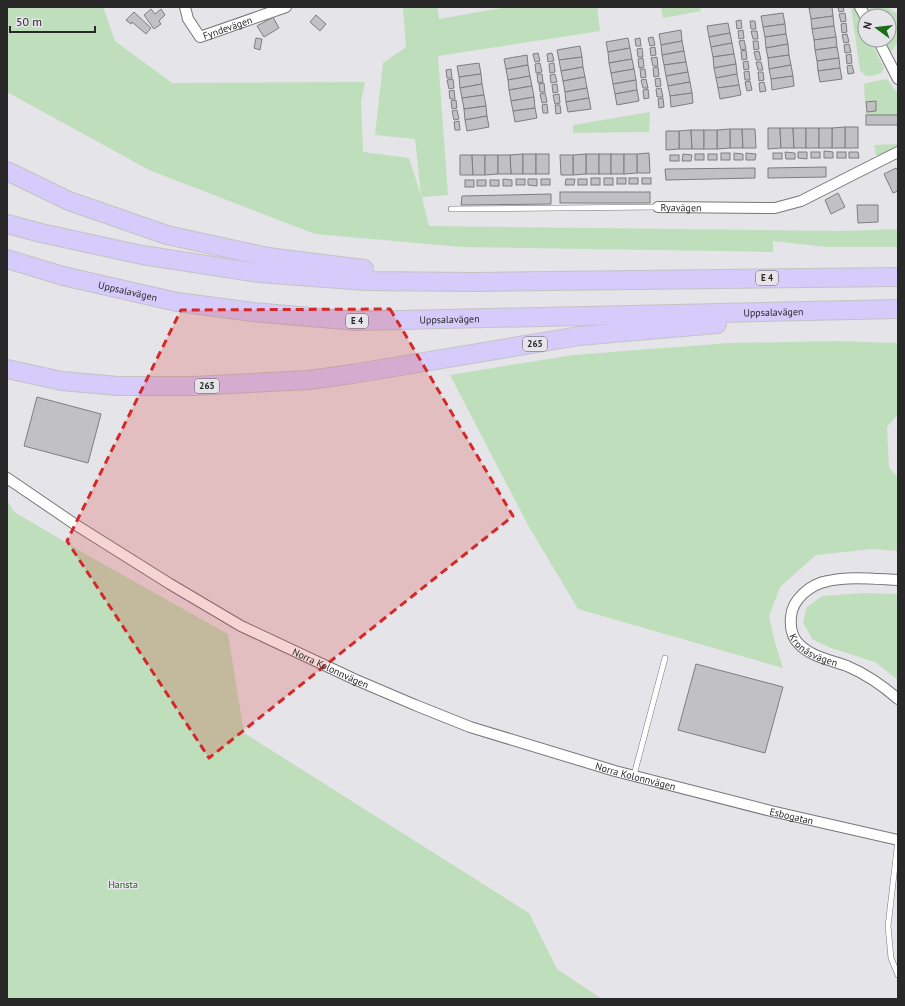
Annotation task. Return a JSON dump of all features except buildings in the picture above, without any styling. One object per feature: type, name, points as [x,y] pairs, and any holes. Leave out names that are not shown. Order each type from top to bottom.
[{"type":"highway","points":[[7,171],[69,201],[168,236],[268,257],[350,268],[444,275],[476,282]]},
{"type":"highway","name":"E 4","points":[[7,224],[142,255],[260,273],[366,281],[476,282],[898,277]]},
{"type":"highway","name":"Uppsalavägen","points":[[7,259],[63,276],[177,302],[253,312],[356,321],[890,309]]},
{"type":"highway","name":"265","points":[[7,369],[62,381],[118,386],[193,386],[309,380],[578,336],[890,309]]},
{"type":"street","name":"Fyndevägen","points":[[185,7],[188,19],[200,37],[286,7]]},
{"type":"street","points":[[882,48],[898,79]]},
{"type":"street","name":"Ryavägen","points":[[658,207],[775,208],[801,201],[898,152]]},
{"type":"street","name":"Norra Kolonnvägen","points":[[7,478],[76,525],[170,584],[241,626],[354,679],[470,727],[615,771],[687,788]]},
{"type":"street","name":"Kronåsvägen","points":[[898,580],[860,579],[827,581],[808,590],[797,599],[791,614],[790,626],[799,645],[813,654],[848,666],[877,681],[898,699]]},
{"type":"street","name":"Esbogatan","points":[[687,788],[771,811],[898,840]]},
{"type":"lane","name":"Ryavägen","points":[[451,208],[658,207]]},
{"type":"lane","points":[[634,775],[665,658]]},
{"type":"lane","points":[[898,840],[888,926],[891,958],[898,975]]},
{"type":"highlighted area","points":[[390,309],[513,516],[209,758],[67,541],[181,310]]},
{"type":"green space","points":[[7,7],[103,7],[115,41],[172,83],[365,82],[361,101],[363,152],[409,158],[421,195],[415,139],[375,135],[383,63],[406,47],[403,7],[437,7],[439,19],[507,7],[597,7],[600,31],[438,56],[448,195],[422,197],[429,226],[841,231],[898,229],[898,247],[826,247],[773,241],[773,252],[461,247],[315,234],[149,170],[7,92]]},
{"type":"green space","points":[[661,7],[700,7],[701,11],[663,18]]},
{"type":"green space","points":[[851,7],[853,7],[857,13],[857,48],[874,48],[884,68],[879,74],[866,76],[860,71]]},
{"type":"green space","points":[[868,7],[888,8],[869,8]]},
{"type":"green space","points":[[897,13],[898,14],[897,43]]},
{"type":"green space","points":[[887,79],[898,94],[898,115],[866,115],[865,112],[876,111],[876,102],[865,102],[864,84]]},
{"type":"green space","points":[[650,112],[649,132],[573,133],[573,125]]},
{"type":"green space","points":[[898,144],[898,148],[881,156],[876,155],[874,145]]},
{"type":"green space","points":[[837,341],[898,343],[898,414],[887,427],[889,468],[898,477],[898,551],[873,549],[816,555],[780,587],[769,616],[783,668],[578,609],[528,525],[450,375],[573,355],[729,343]]},
{"type":"green space","name":"Hansta","points":[[7,500],[14,512],[228,634],[244,733],[529,913],[557,969],[602,999],[7,999]]},
{"type":"green space","points":[[864,593],[898,594],[898,680],[875,662],[831,648],[812,639],[803,622],[807,607],[822,596]]}]
